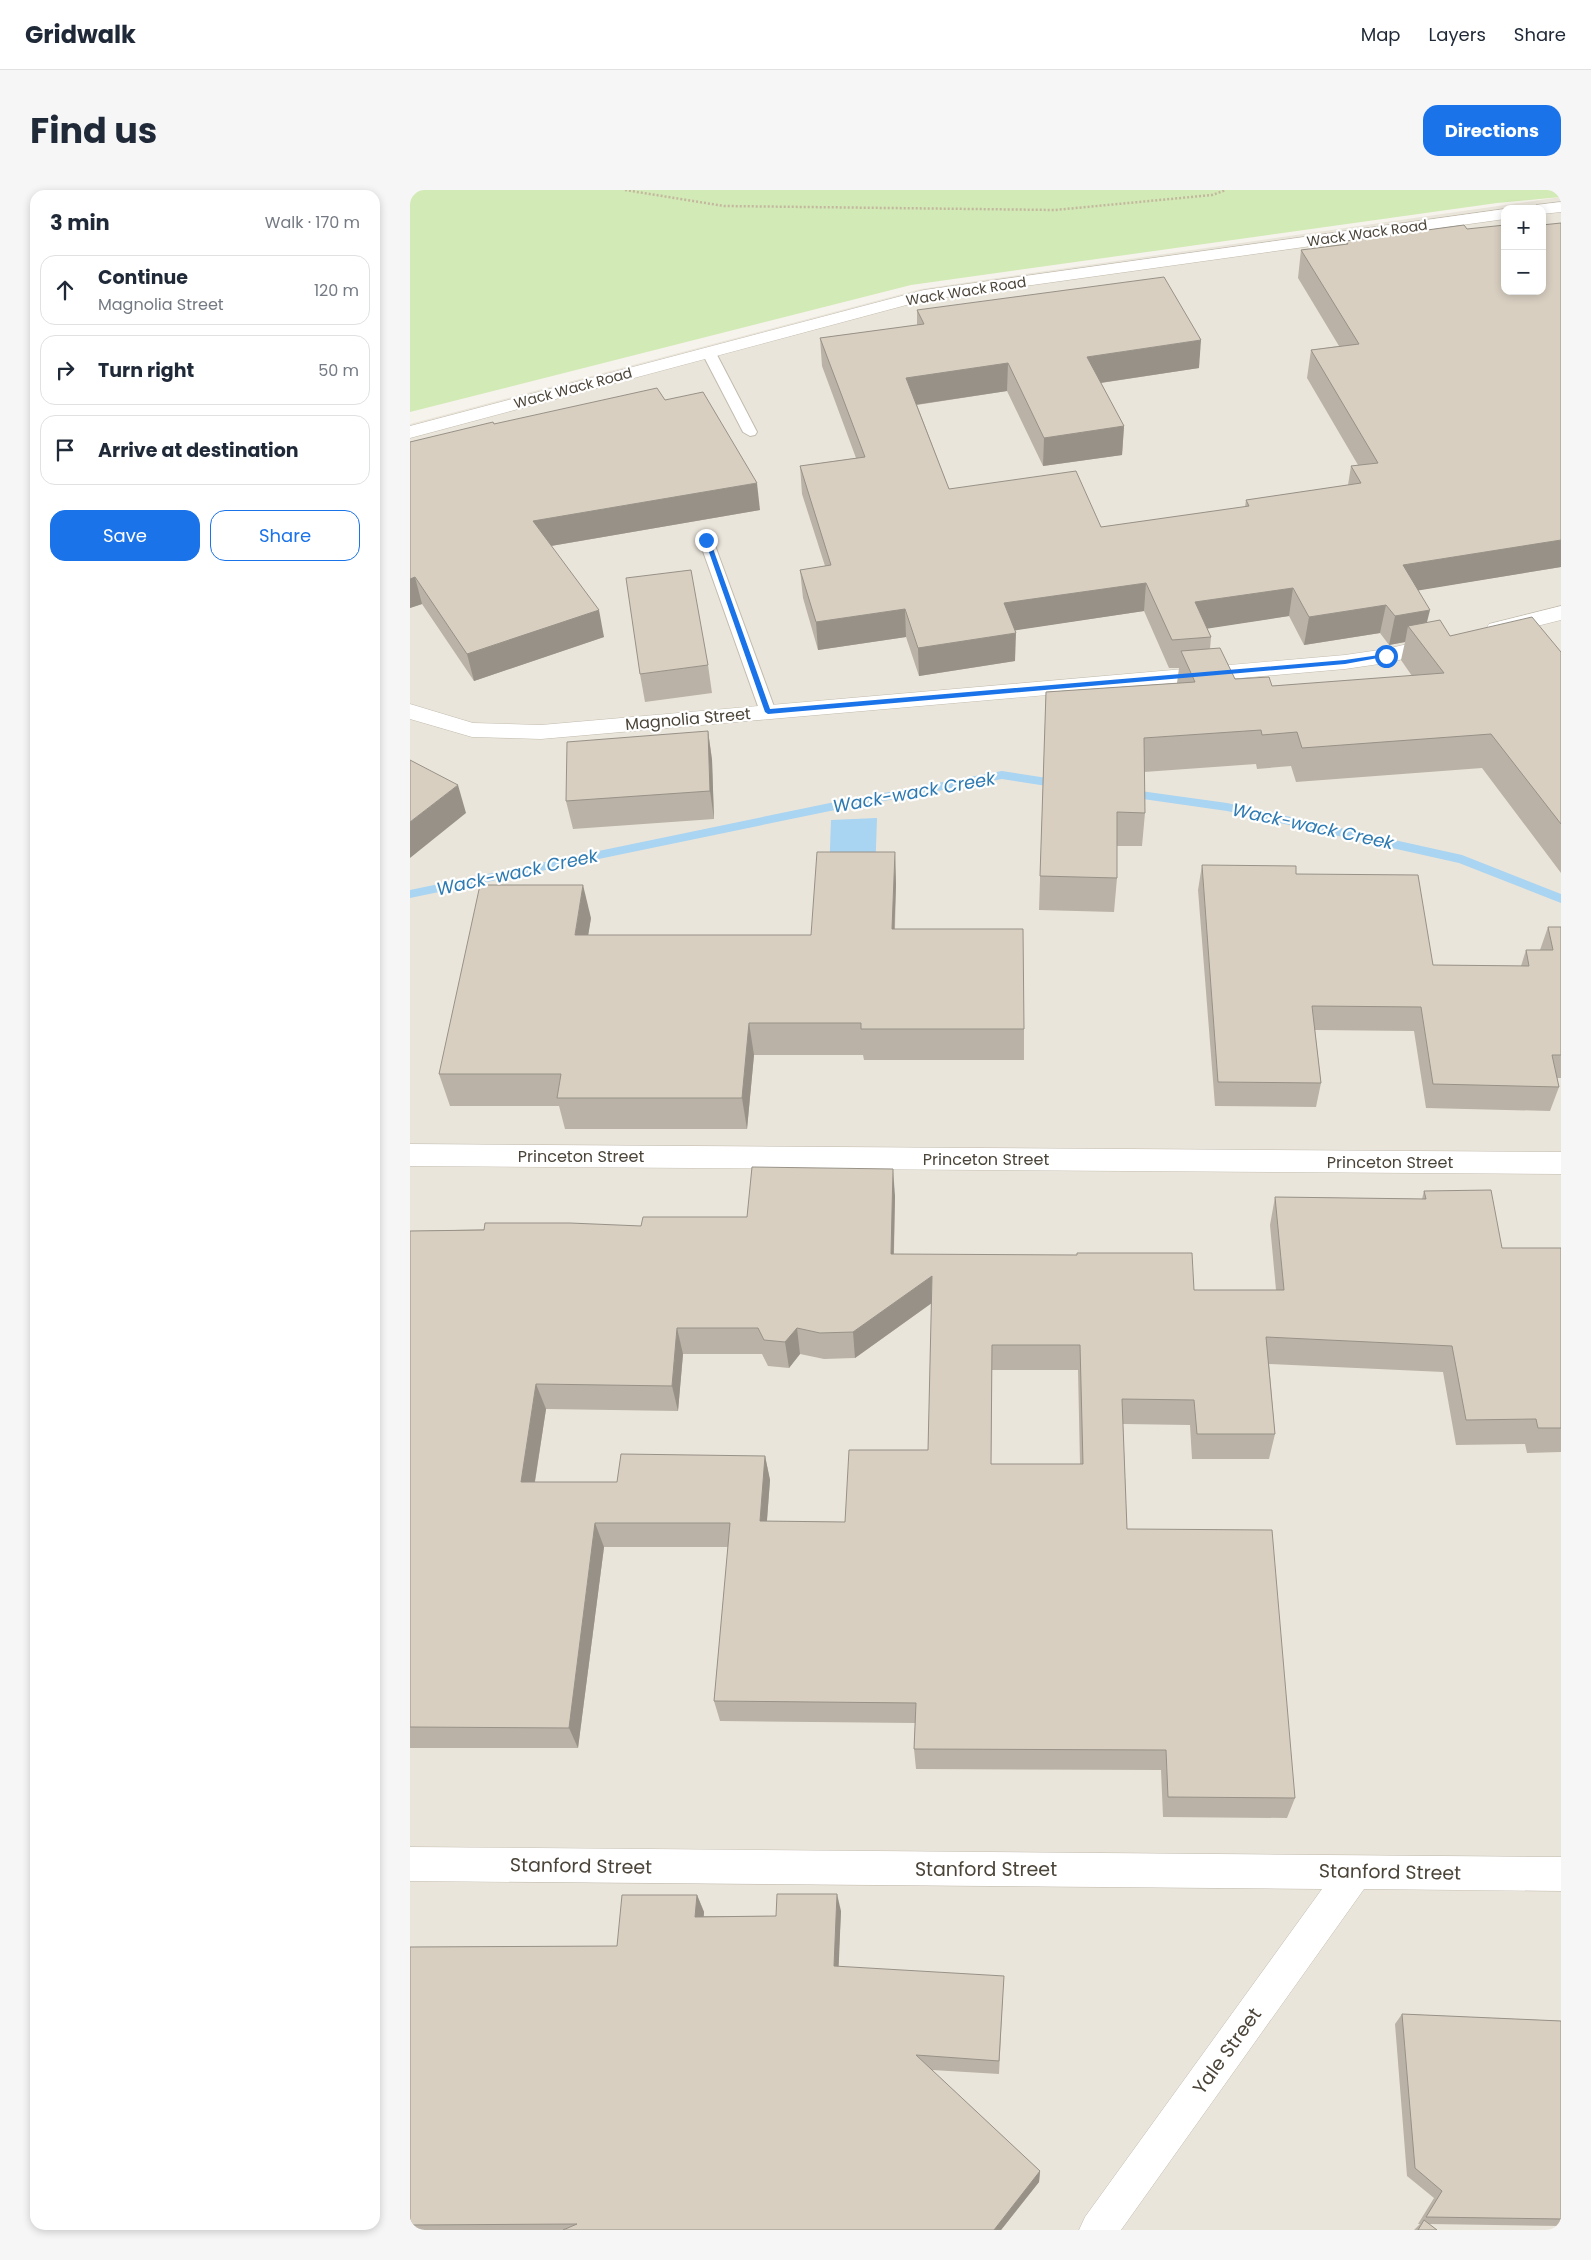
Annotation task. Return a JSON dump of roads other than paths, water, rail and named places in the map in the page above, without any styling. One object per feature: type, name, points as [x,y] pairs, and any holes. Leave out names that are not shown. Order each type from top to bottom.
[{"type":"street","points":[[1546,209],[1561,207]]},
{"type":"street","name":"Wack Wack Road","points":[[410,432],[924,295],[1501,215]]},
{"type":"street","name":"Magnolia Street","points":[[410,711],[472,730],[542,732],[1345,662],[1386,656],[1561,613]]},
{"type":"street","name":"Princeton Street","points":[[410,1154],[1561,1163]]},
{"type":"street","name":"Stanford Street","points":[[410,1864],[1561,1874]]},
{"type":"street","name":"Yale Street","points":[[1098,2230],[1356,1871]]},
{"type":"lane","points":[[709,353],[750,432]]},
{"type":"lane","points":[[706,540],[768,712]]},
{"type":"water","points":[[877,818],[875,877],[829,877],[831,820]]},
{"type":"waterway","name":"Wack-wack Creek","points":[[410,894],[830,807],[1002,775],[1060,784]]},
{"type":"waterway","name":"Wack-wack Creek","points":[[1126,793],[1227,807],[1462,859],[1561,899]]}]
